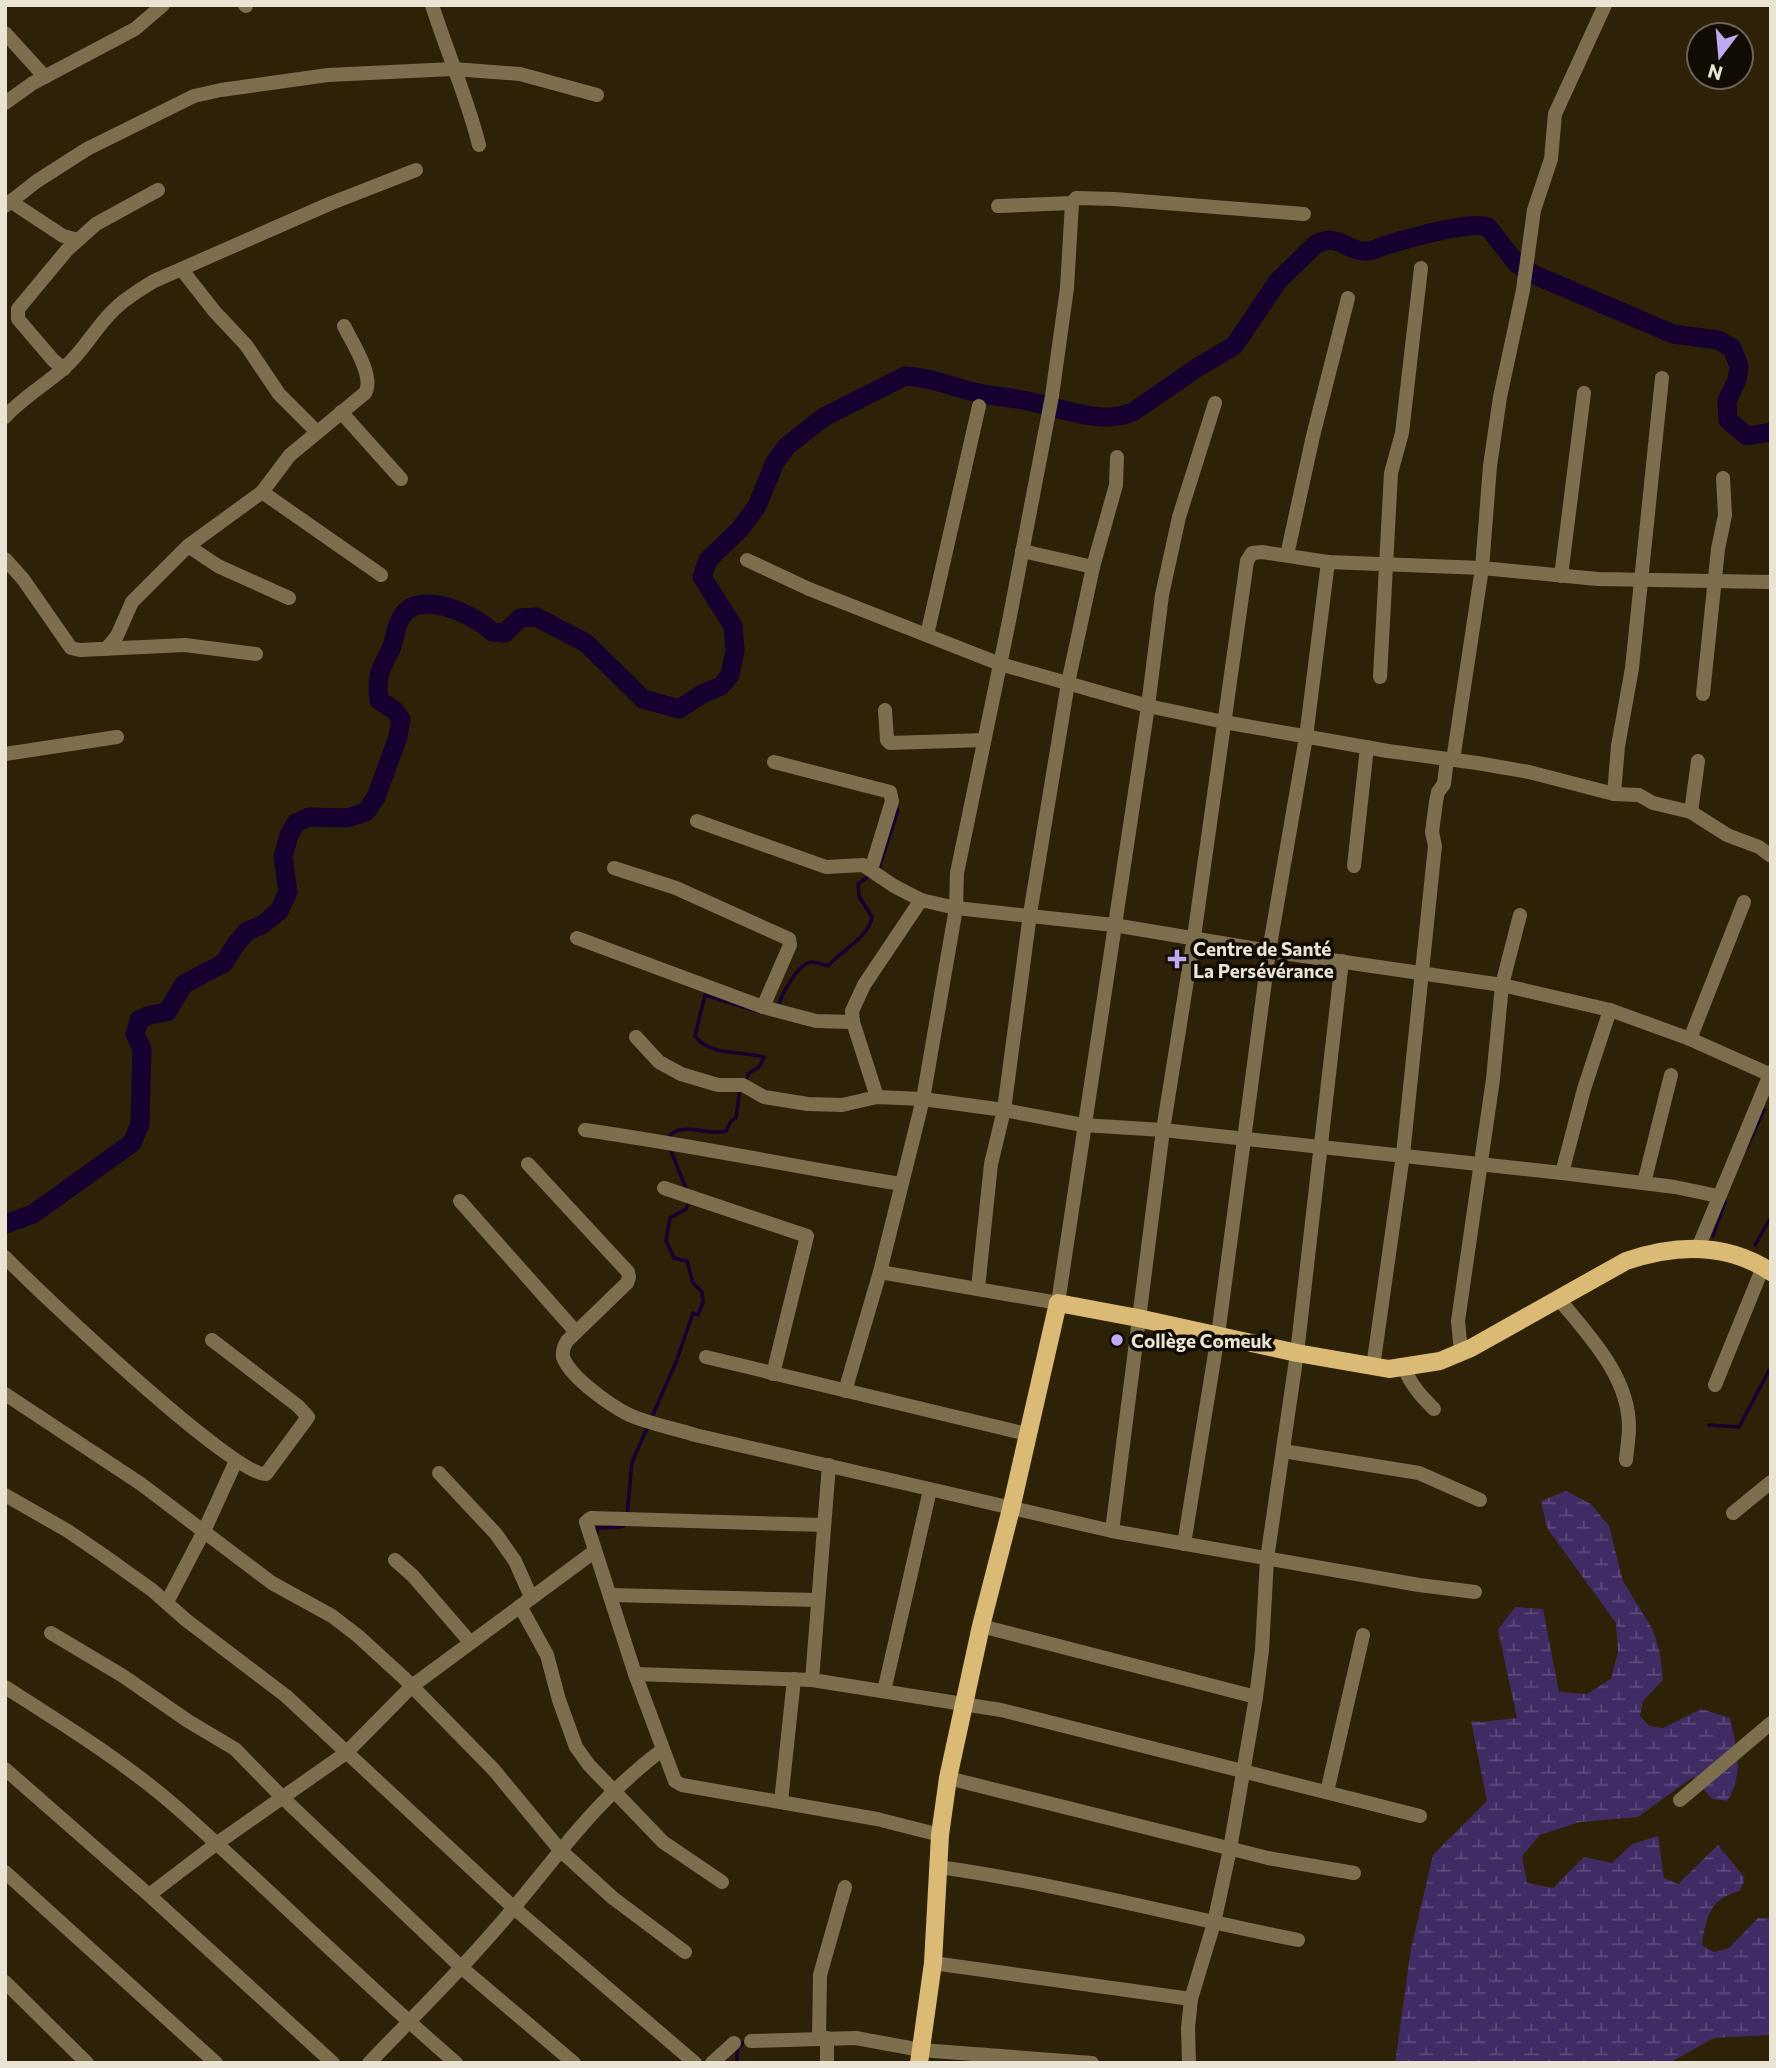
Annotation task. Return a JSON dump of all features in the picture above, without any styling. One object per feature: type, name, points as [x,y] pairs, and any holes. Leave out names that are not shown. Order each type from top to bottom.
[{"type":"main road","points":[[920,2056],[933,1963],[940,1835],[948,1778],[981,1626],[1058,1303],[1297,1353],[1390,1369],[1440,1361],[1461,1352],[1626,1261],[1649,1253],[1674,1248],[1719,1250],[1744,1257],[1767,1270]]},
{"type":"street","points":[[5,103],[45,77],[135,29],[163,5]]},
{"type":"street","points":[[432,5],[453,69],[469,105],[479,145]]},
{"type":"street","points":[[1373,1367],[1403,1155],[1435,846],[1432,832],[1438,792],[1444,784],[1450,759],[1482,568],[1500,397],[1523,290],[1534,210],[1553,146],[1552,124],[1605,5]]},
{"type":"street","points":[[5,33],[45,77]]},
{"type":"street","points":[[78,240],[63,236],[8,204],[87,149],[194,96],[328,75],[453,69],[520,74],[597,95]]},
{"type":"street","points":[[5,418],[80,353],[116,307],[154,281],[330,204],[416,170]]},
{"type":"street","points":[[64,369],[18,319],[17,313],[59,259],[96,224],[158,190]]},
{"type":"street","points":[[845,1391],[880,1272],[923,1099],[956,908],[957,873],[1052,396],[1067,288],[1072,203],[1076,198],[1114,199],[1304,214]]},
{"type":"street","points":[[998,206],[1072,203]]},
{"type":"street","points":[[1380,677],[1391,474],[1402,433],[1421,268]]},
{"type":"street","points":[[182,270],[215,312],[246,345],[279,394],[317,432]]},
{"type":"street","points":[[1287,555],[1313,436],[1348,298]]},
{"type":"street","points":[[106,649],[117,636],[132,602],[188,546],[262,492],[290,455],[365,393],[368,382],[344,326]]},
{"type":"street","points":[[1614,794],[1618,746],[1632,668],[1662,378]]},
{"type":"street","points":[[1561,576],[1584,393]]},
{"type":"street","points":[[880,1272],[1058,1303],[1148,706],[1162,595],[1175,531],[1215,403]]},
{"type":"street","points":[[927,635],[979,406]]},
{"type":"street","points":[[341,412],[401,479]]},
{"type":"street","points":[[978,1288],[991,1164],[1004,1110],[1030,914],[1068,683],[1093,567],[1116,485],[1116,457]]},
{"type":"street","points":[[1703,694],[1718,550],[1725,515],[1723,478]]},
{"type":"street","points":[[262,492],[381,575]]},
{"type":"street","points":[[188,546],[218,566],[289,598]]},
{"type":"street","points":[[1022,551],[1093,567]]},
{"type":"street","points":[[1112,1531],[1163,1130],[1194,937],[1247,561],[1252,553],[1287,555],[1328,562],[1482,568],[1642,581],[1771,582]]},
{"type":"street","points":[[5,559],[23,579],[71,648],[185,645],[256,654]]},
{"type":"street","points":[[747,560],[809,589],[1000,664],[1148,706],[1224,722],[1529,772],[1614,794],[1639,796],[1653,803],[1691,812],[1727,835],[1759,846],[1771,856]]},
{"type":"street","points":[[1184,1544],[1218,1335],[1269,951],[1306,737],[1328,562]]},
{"type":"street","points":[[885,710],[887,740],[890,743],[985,740]]},
{"type":"street","points":[[5,754],[117,737]]},
{"type":"street","points":[[1354,866],[1367,747]]},
{"type":"street","points":[[1691,812],[1698,761]]},
{"type":"street","points":[[774,762],[890,793],[892,801],[871,870]]},
{"type":"street","points":[[697,821],[826,867],[841,868],[857,864],[921,900],[956,908],[1114,925],[1502,985],[1610,1010],[1690,1039],[1770,1074],[1698,1248]]},
{"type":"street","points":[[614,868],[676,888],[789,939],[790,945],[764,1007]]},
{"type":"street","points":[[877,1097],[853,1022],[852,1011],[864,985],[921,900]]},
{"type":"street","points":[[1690,1039],[1744,902]]},
{"type":"street","points":[[1461,1352],[1458,1321],[1493,1079],[1502,985],[1520,915]]},
{"type":"street","points":[[577,938],[764,1007],[817,1021],[853,1022]]},
{"type":"street","points":[[1189,2063],[1191,1999],[1214,1923],[1230,1849],[1256,1697],[1262,1650],[1267,1559],[1297,1353],[1342,961]]},
{"type":"street","points":[[1562,1173],[1573,1124],[1610,1010]]},
{"type":"street","points":[[636,1037],[659,1062],[681,1074],[718,1085],[743,1085],[764,1097],[808,1104],[842,1105],[877,1097],[923,1099],[1004,1110],[1083,1125],[1163,1130],[1403,1155],[1644,1183],[1718,1196]]},
{"type":"street","points":[[1644,1183],[1671,1075]]},
{"type":"street","points":[[585,1129],[901,1184]]},
{"type":"street","points":[[527,1164],[628,1272],[627,1283],[566,1341],[563,1357],[582,1381],[638,1419],[695,1435],[1112,1531],[1419,1585],[1475,1592]]},
{"type":"street","points":[[664,1188],[807,1236],[773,1374]]},
{"type":"street","points":[[460,1201],[576,1332]]},
{"type":"street","points":[[5,1257],[149,1391],[236,1461],[258,1474],[266,1474],[308,1417],[298,1406],[212,1340]]},
{"type":"street","points":[[1715,1385],[1767,1270]]},
{"type":"street","points":[[1558,1298],[1612,1368],[1623,1393],[1629,1424],[1626,1460]]},
{"type":"street","points":[[706,1357],[1027,1434]]},
{"type":"street","points":[[1404,1367],[1408,1379],[1434,1409]]},
{"type":"street","points":[[5,1394],[108,1461],[272,1583],[350,1629],[412,1686],[494,1770],[560,1850],[614,1898],[685,1952]]},
{"type":"street","points":[[1283,1451],[1419,1473],[1480,1500]]},
{"type":"street","points":[[167,1602],[236,1461]]},
{"type":"street","points":[[812,1680],[829,1465]]},
{"type":"street","points":[[439,1474],[496,1534],[515,1561],[526,1602],[547,1655],[576,1747],[613,1791],[663,1842],[722,1882]]},
{"type":"street","points":[[1733,1513],[1771,1482]]},
{"type":"street","points":[[884,1691],[930,1490]]},
{"type":"street","points":[[5,1495],[68,1531],[167,1602],[286,1696],[514,1908],[695,2063]]},
{"type":"street","points":[[824,1525],[591,1518],[586,1522],[671,1776],[682,1785],[877,1819],[940,1835]]},
{"type":"street","points":[[149,1895],[216,1844],[346,1753],[412,1686],[595,1551]]},
{"type":"street","points":[[395,1560],[413,1576],[470,1642]]},
{"type":"street","points":[[610,1595],[817,1600]]},
{"type":"street","points":[[981,1626],[1256,1697]]},
{"type":"street","points":[[51,1633],[228,1744],[462,1968],[574,2063]]},
{"type":"street","points":[[1327,1792],[1363,1636]]},
{"type":"street","points":[[635,1674],[812,1680],[964,1704],[1044,1720],[1420,1815]]},
{"type":"street","points":[[781,1801],[794,1679]]},
{"type":"street","points":[[5,1688],[137,1776],[173,1805],[456,2063]]},
{"type":"street","points":[[1679,1800],[1771,1723]]},
{"type":"street","points":[[369,2063],[462,1968],[613,1791],[662,1751]]},
{"type":"street","points":[[5,1769],[334,2063]]},
{"type":"street","points":[[948,1778],[1268,1858],[1354,1873]]},
{"type":"street","points":[[939,1867],[1045,1884],[1298,1940]]},
{"type":"street","points":[[5,1872],[216,2063]]},
{"type":"street","points":[[827,2063],[820,1975],[845,1887]]},
{"type":"street","points":[[933,1963],[1191,1999]]},
{"type":"street","points":[[5,1983],[87,2063]]},
{"type":"street","points":[[751,2041],[871,2039],[920,2056],[1092,2063]]},
{"type":"street","points":[[712,2063],[734,2043]]},
{"type":"green space","points":[[1566,1491],[1591,1504],[1609,1526],[1623,1581],[1653,1630],[1660,1653],[1663,1680],[1643,1701],[1640,1716],[1649,1726],[1663,1728],[1701,1709],[1730,1718],[1738,1760],[1737,1771],[1733,1791],[1727,1801],[1712,1799],[1693,1777],[1638,1817],[1580,1822],[1540,1835],[1522,1856],[1527,1883],[1553,1888],[1584,1857],[1612,1863],[1632,1844],[1658,1836],[1664,1878],[1678,1884],[1718,1845],[1745,1878],[1740,1891],[1722,1898],[1711,1910],[1702,1945],[1714,1952],[1729,1948],[1758,1918],[1771,1918],[1771,2035],[1714,2038],[1669,2063],[1395,2063],[1411,1949],[1433,1855],[1487,1801],[1471,1721],[1517,1718],[1498,1630],[1515,1607],[1543,1609],[1559,1692],[1587,1694],[1611,1679],[1618,1652],[1616,1623],[1547,1528],[1541,1501]]},
{"type":"waterway","points":[[5,1224],[33,1214],[132,1143],[140,1124],[142,1049],[135,1034],[139,1020],[167,1012],[184,984],[224,963],[247,931],[262,925],[279,911],[288,892],[283,857],[289,835],[296,823],[309,817],[347,818],[366,812],[376,797],[398,737],[401,719],[394,710],[379,700],[379,679],[396,629],[409,609],[433,604],[446,607],[473,618],[492,632],[505,633],[520,618],[536,617],[586,643],[643,699],[679,709],[702,694],[721,686],[730,675],[735,650],[733,626],[702,577],[708,560],[740,529],[757,506],[775,462],[787,446],[824,417],[905,376],[1082,414],[1121,416],[1133,412],[1198,367],[1234,346],[1278,281],[1316,244],[1331,240],[1360,251],[1369,251],[1436,232],[1478,226],[1488,227],[1517,264],[1535,275],[1673,334],[1718,340],[1732,348],[1739,366],[1737,380],[1727,401],[1728,420],[1747,436],[1771,432]]},
{"type":"waterway","points":[[878,871],[898,810]]},
{"type":"waterway","points":[[778,1008],[786,989],[801,968],[811,962],[828,966],[866,931],[872,917],[859,896],[858,884],[869,876]]},
{"type":"waterway","points":[[746,1084],[748,1074],[760,1066],[764,1057],[717,1050],[695,1036],[705,995],[763,1013]]},
{"type":"waterway","points":[[668,1139],[678,1130],[726,1131],[731,1121],[736,1118],[740,1088]]},
{"type":"waterway","points":[[1746,1149],[1764,1110]]},
{"type":"waterway","points":[[669,1146],[687,1191]]},
{"type":"waterway","points":[[651,1419],[676,1362],[693,1313],[698,1315],[703,1302],[702,1292],[693,1283],[687,1261],[674,1258],[666,1241],[670,1218],[686,1209],[690,1201]]},
{"type":"waterway","points":[[1713,1236],[1725,1202]]},
{"type":"waterway","points":[[1755,1245],[1771,1217]]},
{"type":"waterway","points":[[1709,1425],[1739,1427],[1771,1367]]},
{"type":"waterway","points":[[627,1516],[632,1462],[648,1426]]},
{"type":"waterway","points":[[597,1533],[597,1528],[622,1527],[627,1523]]},
{"type":"waterway","points":[[737,2063],[737,2049],[746,2040]]},
{"type":"place","name":"Centre de Santé La Persévérance","points":[[1177,959]]},
{"type":"place","name":"Collège Comeuk","points":[[1117,1340]]}]
